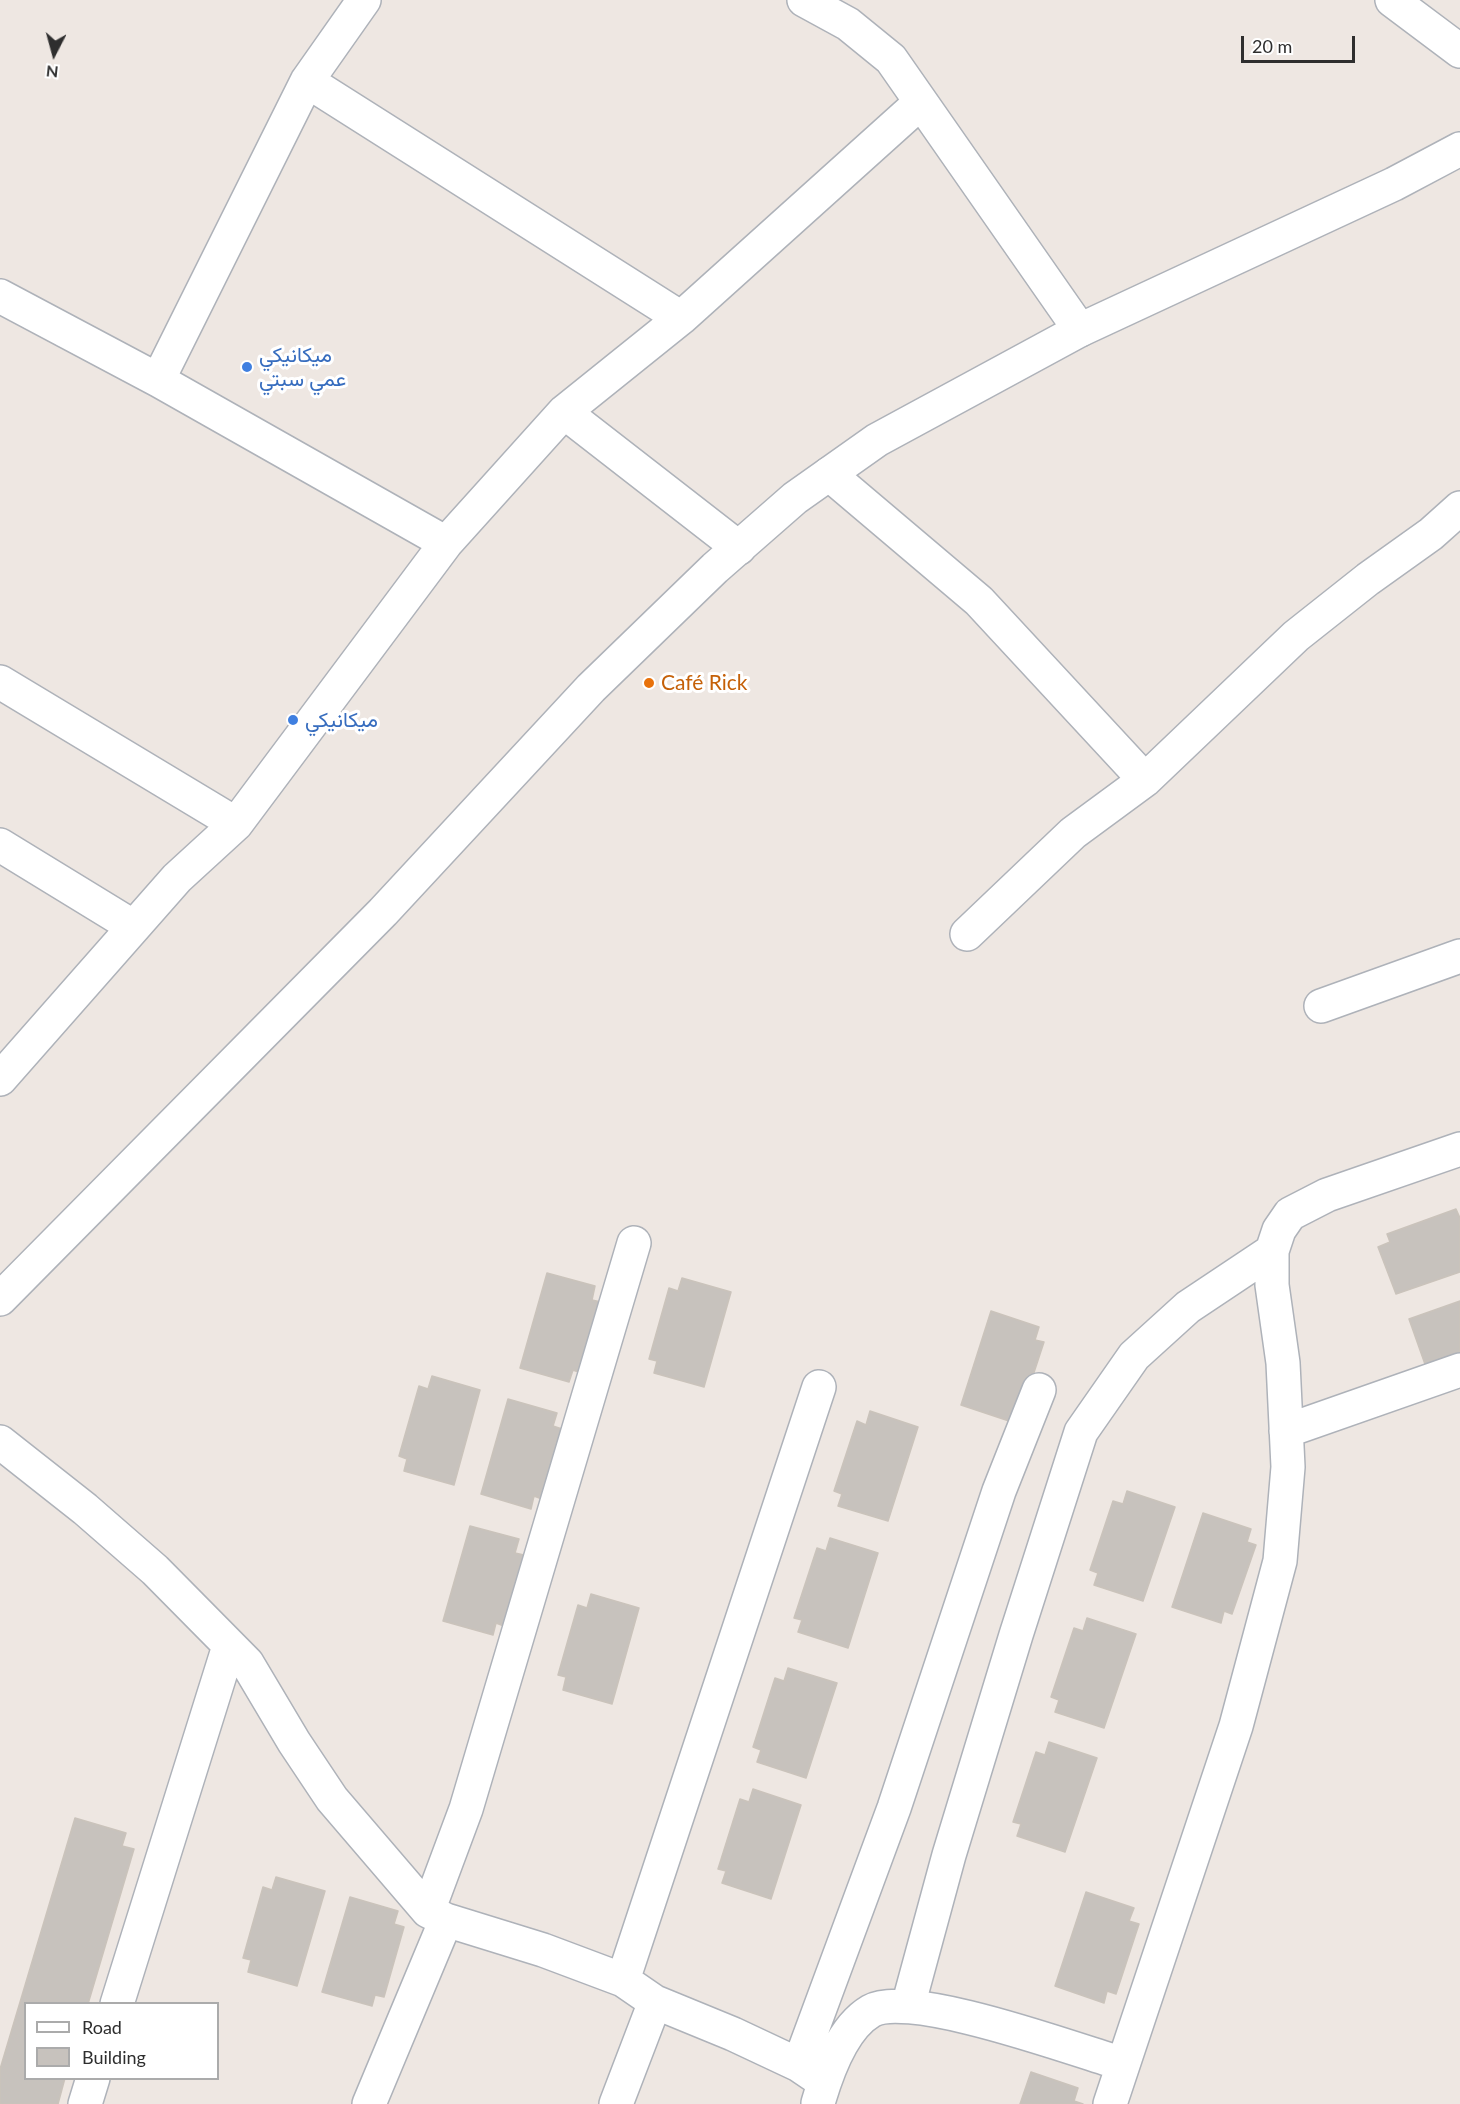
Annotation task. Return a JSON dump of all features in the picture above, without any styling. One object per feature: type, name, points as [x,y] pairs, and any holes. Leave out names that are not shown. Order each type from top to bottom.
[{"type":"street","points":[[158,380],[307,81],[364,0]]},
{"type":"street","points":[[804,0],[848,24],[891,59],[1080,330]]},
{"type":"street","points":[[1392,0],[1460,51]]},
{"type":"street","points":[[307,81],[681,318]]},
{"type":"street","points":[[0,1079],[177,878],[236,824],[446,543],[564,412],[681,318],[920,103]]},
{"type":"street","points":[[0,1299],[383,912],[591,688],[795,498],[877,440],[1080,330],[1394,184],[1460,149]]},
{"type":"street","points":[[0,296],[158,380],[446,543]]},
{"type":"street","points":[[564,412],[739,548]]},
{"type":"street","points":[[829,474],[979,601],[1145,780]]},
{"type":"street","points":[[967,934],[1073,833],[1145,780],[1296,636],[1368,579],[1431,534],[1460,508]]},
{"type":"street","points":[[0,682],[236,824]]},
{"type":"street","points":[[0,845],[134,927]]},
{"type":"street","points":[[1321,1006],[1460,956]]},
{"type":"street","points":[[1110,2104],[1236,1726],[1280,1561],[1288,1467],[1283,1363],[1272,1285],[1272,1251],[1278,1230],[1290,1214],[1327,1195],[1460,1149]]},
{"type":"street","points":[[369,2104],[437,1915],[466,1809],[634,1242]]},
{"type":"street","points":[[908,2006],[950,1855],[1016,1635],[1081,1432],[1134,1356],[1188,1306],[1272,1251]]},
{"type":"street","points":[[1286,1431],[1460,1370]]},
{"type":"street","points":[[623,1980],[819,1387]]},
{"type":"street","points":[[813,2084],[894,1808],[999,1491],[1039,1390]]},
{"type":"street","points":[[0,1442],[85,1509],[155,1570],[248,1663],[294,1742],[332,1799],[437,1915],[543,1950],[623,1980],[656,2002],[733,2034],[813,2084]]},
{"type":"street","points":[[118,2002],[229,1646]]},
{"type":"street","points":[[616,2104],[656,2002]]},
{"type":"street","points":[[813,2084],[853,2024],[873,2010],[891,2005],[946,2012],[1123,2064]]},
{"type":"street","points":[[85,2104],[93,2080]]},
{"type":"building","points":[[1456,1209],[1460,1218],[1460,1272],[1396,1294],[1378,1247],[1390,1242],[1387,1234]]},
{"type":"building","points":[[547,1273],[595,1286],[592,1300],[601,1302],[581,1373],[573,1370],[569,1382],[520,1368]]},
{"type":"building","points":[[682,1278],[731,1292],[704,1387],[654,1373],[657,1361],[649,1359],[669,1288],[678,1291]]},
{"type":"building","points":[[1460,1301],[1460,1365],[1426,1367],[1409,1319]]},
{"type":"building","points":[[991,1311],[1039,1327],[1035,1340],[1044,1342],[1021,1412],[1013,1410],[1009,1421],[961,1405]]},
{"type":"building","points":[[432,1376],[480,1390],[454,1485],[404,1471],[407,1459],[399,1456],[419,1386],[428,1389]]},
{"type":"building","points":[[508,1399],[557,1413],[553,1426],[562,1429],[542,1499],[534,1496],[531,1509],[481,1494]]},
{"type":"building","points":[[870,1411],[918,1427],[888,1521],[838,1506],[842,1494],[834,1491],[857,1421],[866,1425]]},
{"type":"building","points":[[1127,1491],[1175,1507],[1143,1601],[1094,1585],[1098,1573],[1090,1570],[1113,1501],[1123,1504]]},
{"type":"building","points":[[1203,1513],[1251,1529],[1247,1542],[1256,1545],[1232,1614],[1224,1611],[1221,1623],[1172,1607]]},
{"type":"building","points":[[470,1526],[519,1539],[515,1553],[524,1555],[504,1626],[496,1623],[493,1635],[443,1621]]},
{"type":"building","points":[[830,1538],[878,1553],[848,1648],[798,1632],[802,1620],[794,1618],[817,1548],[826,1551]]},
{"type":"building","points":[[591,1594],[639,1608],[612,1704],[563,1690],[566,1677],[558,1675],[578,1605],[587,1608]]},
{"type":"building","points":[[1087,1618],[1136,1634],[1104,1728],[1055,1712],[1059,1700],[1051,1697],[1074,1628],[1083,1631]]},
{"type":"building","points":[[788,1668],[837,1683],[806,1778],[757,1762],[761,1750],[753,1747],[775,1678],[784,1681]]},
{"type":"building","points":[[1049,1742],[1097,1758],[1065,1852],[1017,1836],[1021,1824],[1013,1822],[1036,1752],[1045,1755]]},
{"type":"building","points":[[753,1789],[801,1805],[771,1899],[722,1883],[726,1871],[718,1869],[740,1799],[749,1802]]},
{"type":"building","points":[[75,1818],[126,1833],[122,1846],[134,1849],[89,2002],[24,2002],[24,2080],[64,2080],[58,2104],[0,2104],[0,2069]]},
{"type":"building","points":[[276,1877],[325,1891],[297,1986],[248,1972],[251,1960],[243,1958],[263,1887],[272,1890]]},
{"type":"building","points":[[1086,1892],[1134,1908],[1129,1921],[1139,1924],[1116,1994],[1107,1991],[1104,2003],[1055,1986]]},
{"type":"building","points":[[350,1897],[398,1911],[394,1924],[404,1927],[384,1997],[375,1995],[372,2006],[322,1992]]},
{"type":"building","points":[[1031,2072],[1078,2088],[1074,2101],[1083,2104],[1020,2104]]},
{"type":"place","name":"ميكانيكي عمي سبتي","points":[[247,367]]},
{"type":"place","name":"Café Rick","points":[[649,683]]},
{"type":"place","name":"ميكانيكي","points":[[293,720]]}]
